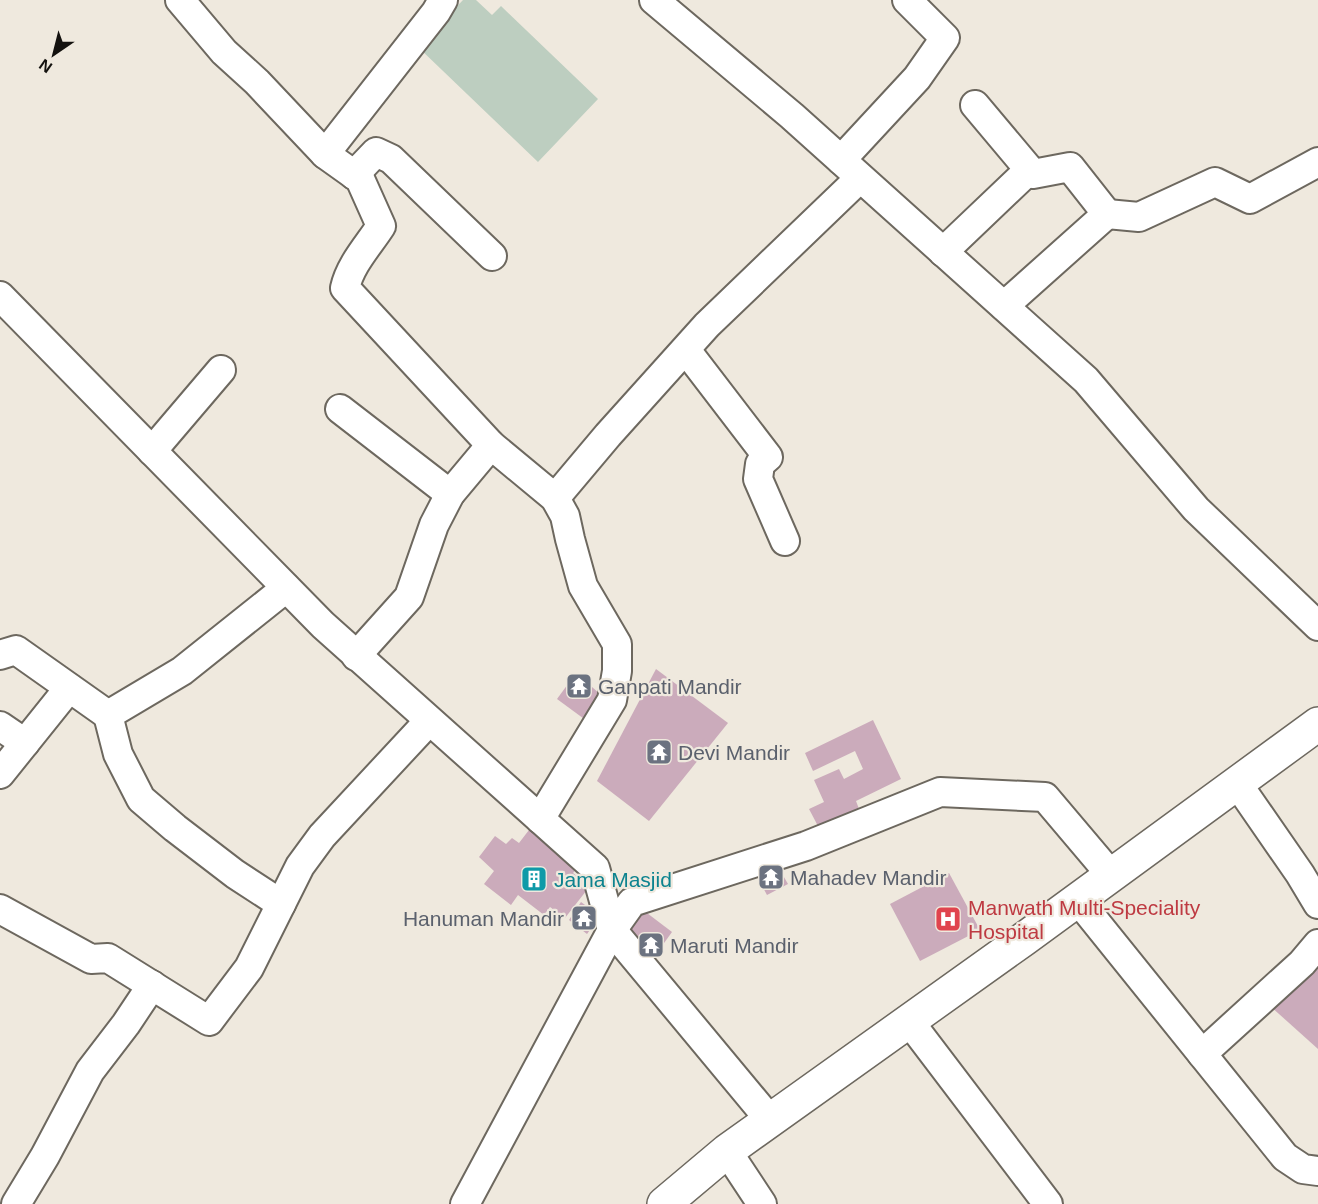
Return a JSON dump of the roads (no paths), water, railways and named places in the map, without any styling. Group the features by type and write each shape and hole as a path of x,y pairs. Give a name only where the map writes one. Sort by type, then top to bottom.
{"street":[{"path":"180,0 224,52 257,82 325,154 360,179 381,226 348,276 345,288 491,445 555,498 565,516 583,586 617,644 617,671 612,700 540,819"},
{"path":"325,154 443,0"},
{"path":"654,0 792,116 1086,380 1196,509 1318,626"},
{"path":"555,498 608,435 753,280 851,169 917,78 945,38 907,0"},
{"path":"975,105 1033,174 1070,167 1107,214 1139,217 1215,182 1250,199 1318,162"},
{"path":"354,175 376,152 391,159 492,256"},
{"path":"943,252 1029,170"},
{"path":"1004,306 1107,214"},
{"path":"0,296 286,588 356,656 595,868 612,930 770,1120"},
{"path":"686,350 768,457 760,464 758,479 785,541"},
{"path":"152,451 221,370"},
{"path":"340,409 450,494"},
{"path":"356,656 409,597 434,525 450,494 491,445"},
{"path":"108,715 182,671 286,588"},
{"path":"0,655 16,650 108,715 118,754 141,799 226,867 281,904"},
{"path":"0,774 69,687"},
{"path":"0,909 91,958 108,958 209,1021 249,968 300,866 322,836 429,721"},
{"path":"664,1204 727,1151 1078,900 1318,724"},
{"path":"0,726 25,743"},
{"path":"1238,783 1318,904"},
{"path":"465,1204 612,930 632,902 806,846 940,792 1045,797 1111,875"},
{"path":"1078,900 1285,1156 1303,1169 1318,1171"},
{"path":"1202,1054 1302,963 1318,944"},
{"path":"16,1204 45,1156 90,1071 152,986"},
{"path":"909,1021 1048,1204"},
{"path":"727,1151 762,1204"}],"place":[{"name":"Ganpati Mandir","path":"579,686"},
{"name":"Devi Mandir","path":"659,752"},
{"name":"Mahadev Mandir","path":"771,877"},
{"name":"Jama Masjid","path":"534,879"},
{"name":"Hanuman Mandir","path":"584,918"},
{"name":"Manwath Multi-Speciality Hospital","path":"948,919"},
{"name":"Maruti Mandir","path":"651,945"}]}
